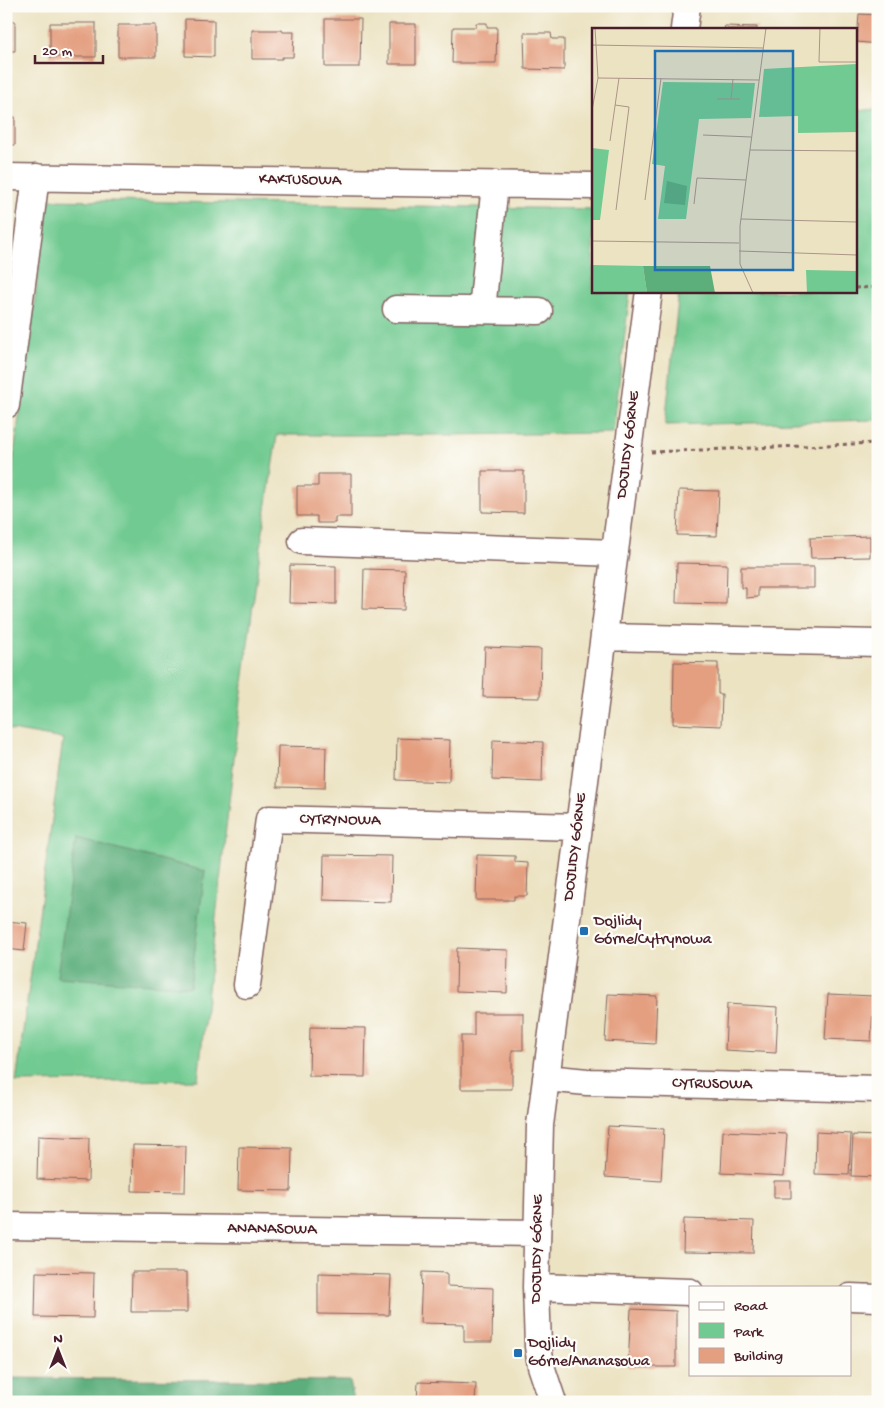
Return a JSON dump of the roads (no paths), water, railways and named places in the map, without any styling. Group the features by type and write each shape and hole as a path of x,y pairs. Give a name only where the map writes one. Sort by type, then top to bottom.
{"street":[{"path":"684,28 687,6"},
{"name":"KAKTUSOWA","path":"6,177 592,186"},
{"path":"6,405 36,177"},
{"path":"482,310 495,184"},
{"name":"DOJLIDY GÓRNE","path":"553,1402 541,1366 538,1346 536,1287 540,1125 649,292"},
{"path":"396,309 539,311"},
{"path":"302,541 615,553"},
{"path":"604,637 878,643"},
{"name":"CYTRYNOWA","path":"247,985 269,819 579,827"},
{"name":"CYTRUSOWA","path":"546,1078 587,1082 878,1089"},
{"name":"ANANASOWA","path":"6,1226 537,1234"},
{"path":"536,1287 689,1292"},
{"path":"852,1297 878,1298"}],"place":[{"name":"Dojlidy Górne/Cytrynowa","path":"584,931"},
{"name":"Dojlidy Górne/Ananasowa","path":"518,1353"}]}
